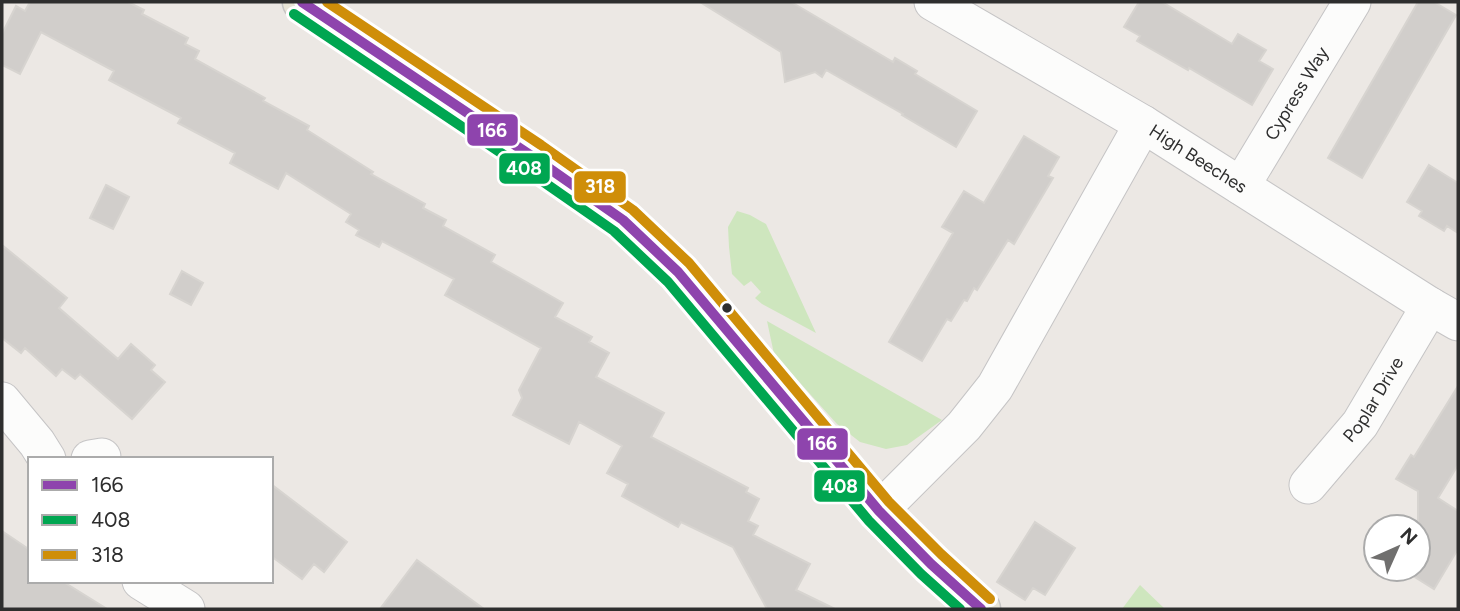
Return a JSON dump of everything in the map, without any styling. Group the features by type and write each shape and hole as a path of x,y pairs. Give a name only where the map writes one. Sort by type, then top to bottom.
{"main road":[{"path":"302,2 623,220 678,272 879,511 931,564 981,609"}],"street":[{"name":"Cypress Way","path":"1241,186 1352,2"},
{"name":"High Beeches","path":"957,8 1444,314"},
{"path":"879,511 964,426 995,387 1143,124"},
{"name":"Poplar Drive","path":"1307,485 1360,424 1444,314"},
{"path":"2,401 46,457"},
{"path":"144,583 186,609"}],"green space":[{"path":"737,211 766,224 816,333 762,304 755,298 761,292 751,281 744,286 732,274 728,227"},
{"path":"767,321 942,420 907,445 886,449 860,442 837,424 774,354"},
{"path":"1140,585 1165,609 1122,609"}],"building":[{"path":"30,2 128,2 144,10 142,14 188,38 185,44 199,51 195,59 309,126 307,130 373,172 371,174 425,204 423,208 446,220 443,226 495,255 491,262 563,303 555,317 592,337 589,342 609,353 596,377 664,413 651,437 748,488 746,492 759,499 748,521 758,526 753,535 810,564 796,590 835,609 767,609 733,547 681,522 678,527 622,496 628,484 607,473 622,446 579,422 569,444 513,415 522,398 519,390 541,348 445,295 454,279 382,241 379,247 356,235 359,230 346,222 351,214 286,173 278,189 230,163 235,153 178,123 181,118 109,80 114,71 41,32 20,74 2,65 2,34 16,6 25,11"},
{"path":"700,2 791,2 893,62 895,58 917,71 915,74 977,111 956,147 826,70 822,77 815,72 785,82 781,52"},
{"path":"1139,2 1162,2 1232,44 1238,34 1266,50 1259,61 1273,69 1252,105 1137,41 1140,36 1124,27"},
{"path":"1418,2 1434,2 1456,15 1362,178 1328,158"},
{"path":"1024,136 1059,157 1048,176 1053,178 1014,244 1008,240 977,290 974,288 951,321 947,319 922,361 889,342 953,233 942,227 964,191 984,203"},
{"path":"1429,165 1458,183 1458,233 1447,226 1444,231 1419,216 1422,211 1407,202"},
{"path":"106,185 129,197 113,229 90,218"},
{"path":"2,245 67,298 59,308 118,359 131,344 155,365 151,370 165,382 132,419 80,374 75,379 62,369 56,376 25,348 21,353 2,338"},
{"path":"182,271 203,283 191,305 170,294"},
{"path":"1458,386 1458,465 1438,498 1458,511 1458,549 1434,589 1424,583 1432,583 1432,513 1418,513 1418,491 1396,479 1411,455 1414,457"},
{"path":"273,486 347,542 324,572 314,564 302,579 273,557"},
{"path":"1035,522 1075,548 1045,595 1033,588 1025,600 997,582"},
{"path":"2,531 28,549 28,583 65,583 107,609 2,609"},
{"path":"417,560 484,609 380,609"}],"transit line":[{"name":"166","path":"302,2 623,220 678,272 879,511 931,564 981,609"},
{"name":"318","path":"327,2 633,210 689,263 889,502 990,599"},
{"name":"408","path":"294,14 614,231 668,282 869,521 960,609"}]}
